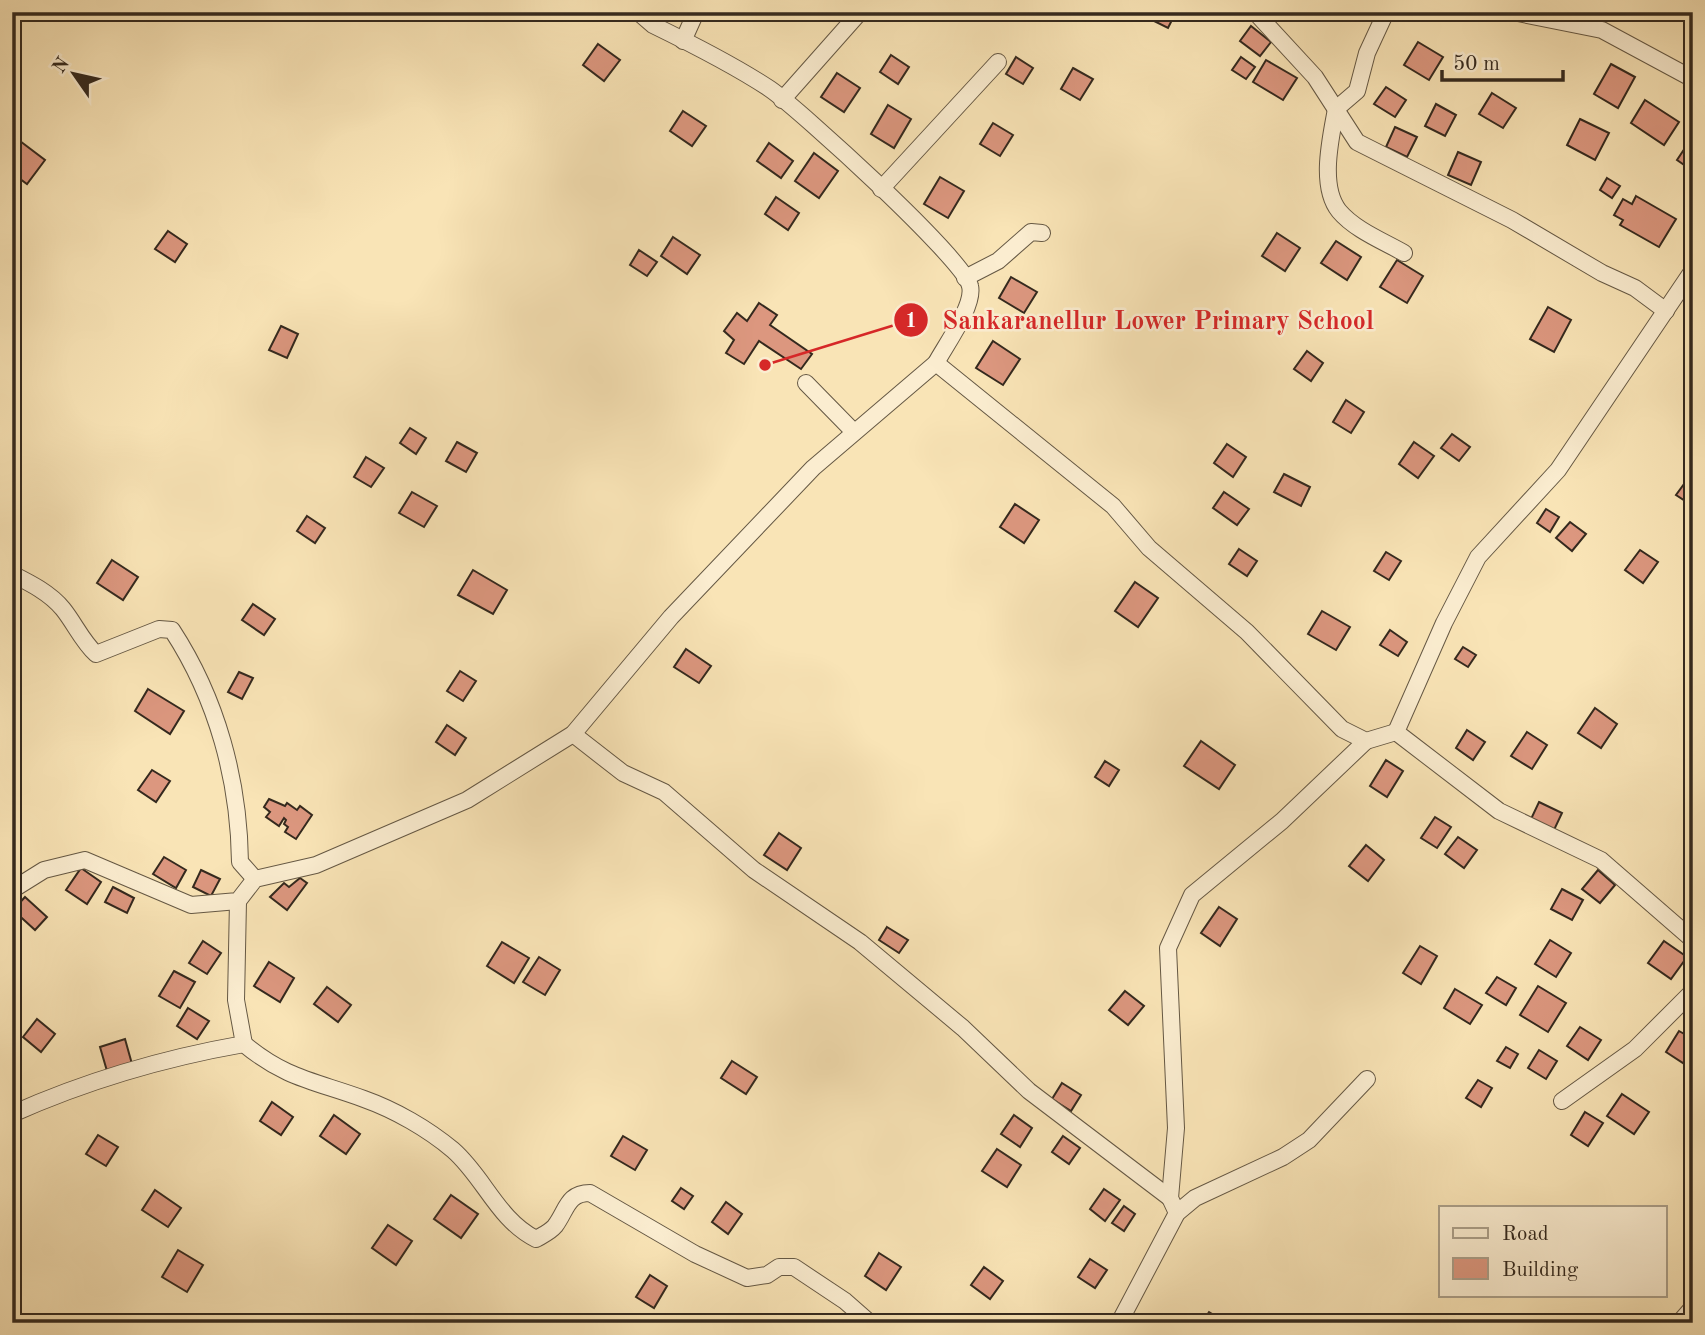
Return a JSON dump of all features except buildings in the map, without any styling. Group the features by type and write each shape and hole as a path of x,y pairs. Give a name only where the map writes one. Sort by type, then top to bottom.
{"street":[{"path":"638,12 653,25 771,90 881,189 954,261 970,286 968,305 936,363 813,468 671,617 573,734 467,800 316,865 255,879 238,901 236,1000 244,1044 269,1065 297,1079 367,1100 425,1130 455,1152 521,1231 536,1239 553,1229 569,1200 578,1193 590,1193 695,1254 747,1278 766,1275 779,1267 794,1267 845,1301 870,1323"},
{"path":"683,41 696,12"},
{"path":"782,100 860,12"},
{"path":"1255,12 1315,77 1357,142 1512,220 1602,273 1635,288 1666,311"},
{"path":"1386,12 1367,53 1357,91 1336,108 1328,162 1338,210 1352,223 1404,253"},
{"path":"1513,12 1602,30 1693,79"},
{"path":"881,189 998,62"},
{"path":"965,278 999,261 1031,232 1042,233"},
{"path":"1170,1198 1176,1128 1168,948 1192,895 1282,821 1367,741 1396,732 1444,623 1478,557 1558,470 1693,270"},
{"path":"936,363 1113,506 1149,548 1247,632 1342,729 1367,741"},
{"path":"806,383 854,432"},
{"path":"12,574 38,588 62,608 84,642 96,654 159,629 172,630 205,695 228,754 240,816 240,862 255,879"},
{"path":"1396,732 1499,811 1601,860 1693,940"},
{"path":"573,734 624,773 664,792 754,870 860,942 963,1028 1029,1091 1170,1198 1177,1213"},
{"path":"12,890 44,870 85,860 191,905 238,901"},
{"path":"1562,1101 1635,1049 1693,990"},
{"path":"12,1114 51,1096 128,1071 202,1051 244,1044"},
{"path":"1119,1323 1177,1213 1195,1198 1283,1157 1309,1140 1367,1079"},
{"path":"1679,1323 1693,1307"}],"place":[{"name":"Sankaranellur Lower Primary School","path":"765,365"}]}
